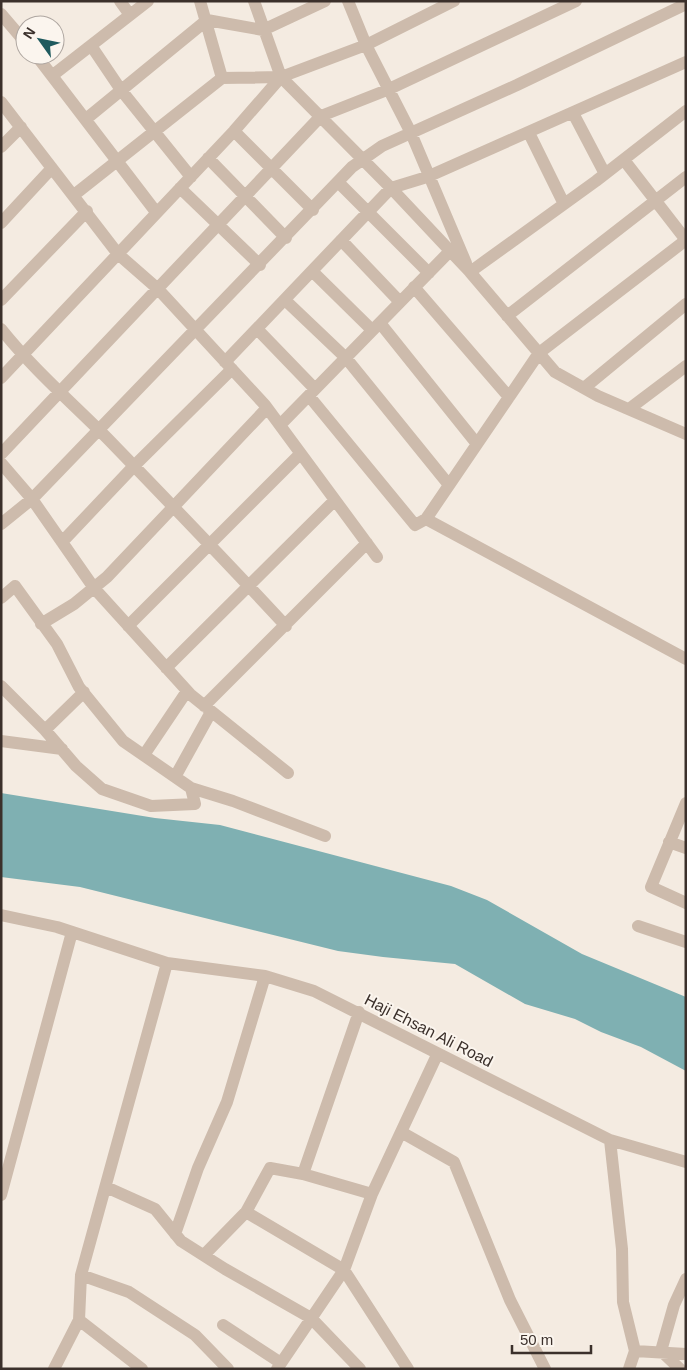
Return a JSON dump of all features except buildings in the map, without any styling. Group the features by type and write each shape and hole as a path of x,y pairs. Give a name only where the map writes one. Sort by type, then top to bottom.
{"street":[{"path":"120,1 130,15"},
{"path":"53,75 92,47 148,1"},
{"path":"200,1 207,20 222,78"},
{"path":"254,1 281,76 470,272 555,372 629,410 686,434"},
{"path":"86,118 207,20 263,30 326,1"},
{"path":"348,1 366,45 411,133 428,177 470,272"},
{"path":"74,194 222,78 281,76 366,45 454,1"},
{"path":"1,454 60,394 321,116 388,90 576,1"},
{"path":"1,524 32,499 313,210 352,167 382,146 686,4"},
{"path":"1,14 15,30"},
{"path":"92,47 121,90 191,177"},
{"path":"62,542 228,366 257,329 391,188 428,177 686,62"},
{"path":"44,65 156,212"},
{"path":"1,378 234,131 281,76"},
{"path":"1,102 74,194 118,254 158,289 267,408 377,557"},
{"path":"470,272 624,160 686,111"},
{"path":"573,113 605,174"},
{"path":"1,146 21,127"},
{"path":"234,131 313,210"},
{"path":"528,133 564,204"},
{"path":"208,158 286,238"},
{"path":"257,329 312,392 415,525 426,519 539,353 686,240 624,160"},
{"path":"1,223 52,168"},
{"path":"507,316 686,177"},
{"path":"339,182 428,272"},
{"path":"180,188 260,264"},
{"path":"1,300 87,211"},
{"path":"341,240 400,302"},
{"path":"280,425 450,251"},
{"path":"312,271 376,326 477,444"},
{"path":"414,287 509,397"},
{"path":"285,300 346,358 449,485"},
{"path":"584,388 686,304"},
{"path":"1,329 22,355 98,429 210,544 286,626"},
{"path":"629,410 686,366"},
{"path":"42,624 74,604 94,588 267,408"},
{"path":"128,626 300,454"},
{"path":"1,463 32,499 94,588 187,691 288,773"},
{"path":"166,668 335,500"},
{"path":"426,519 686,659"},
{"path":"175,776 208,709 367,543"},
{"path":"1,598 15,586 57,644 84,692 123,741 191,788 234,801 325,836"},
{"path":"1,686 45,730 76,766 102,789 151,806 195,804 191,788"},
{"path":"144,755 187,691"},
{"path":"45,730 84,692"},
{"path":"1,741 62,749"},
{"path":"686,803 651,887 686,903"},
{"path":"669,842 686,848"},
{"name":"Haji Ehsan Ali Road","path":"1,915 72,932 167,964 266,976 314,991 359,1012 437,1055 610,1140 686,1162"},
{"path":"638,926 686,942"},
{"path":"1,1196 72,932"},
{"path":"54,1369 78,1320 81,1275 167,964"},
{"path":"176,1234 198,1168 227,1102 266,976"},
{"path":"303,1174 359,1012"},
{"path":"223,1325 279,1366 344,1270 372,1194 437,1055"},
{"path":"401,1132 454,1162 510,1300 545,1369"},
{"path":"610,1140 622,1249 622,1302 635,1351 628,1369"},
{"path":"204,1255 246,1212 270,1168 303,1174 372,1194"},
{"path":"106,1186 155,1209 181,1240 311,1318 360,1369"},
{"path":"246,1212 344,1270 408,1369"},
{"path":"81,1275 129,1292 194,1335 228,1369"},
{"path":"661,1351 682,1299 686,1278"},
{"path":"78,1320 142,1369"},
{"path":"635,1351 661,1351 686,1354"},
{"path":"661,1351 680,1369"}],"water":[{"path":"1,793 155,818 220,825 451,886 487,900 582,954 686,997 686,1071 641,1047 601,1032 575,1019 525,1004 455,964 338,951 80,887 1,877"}]}
